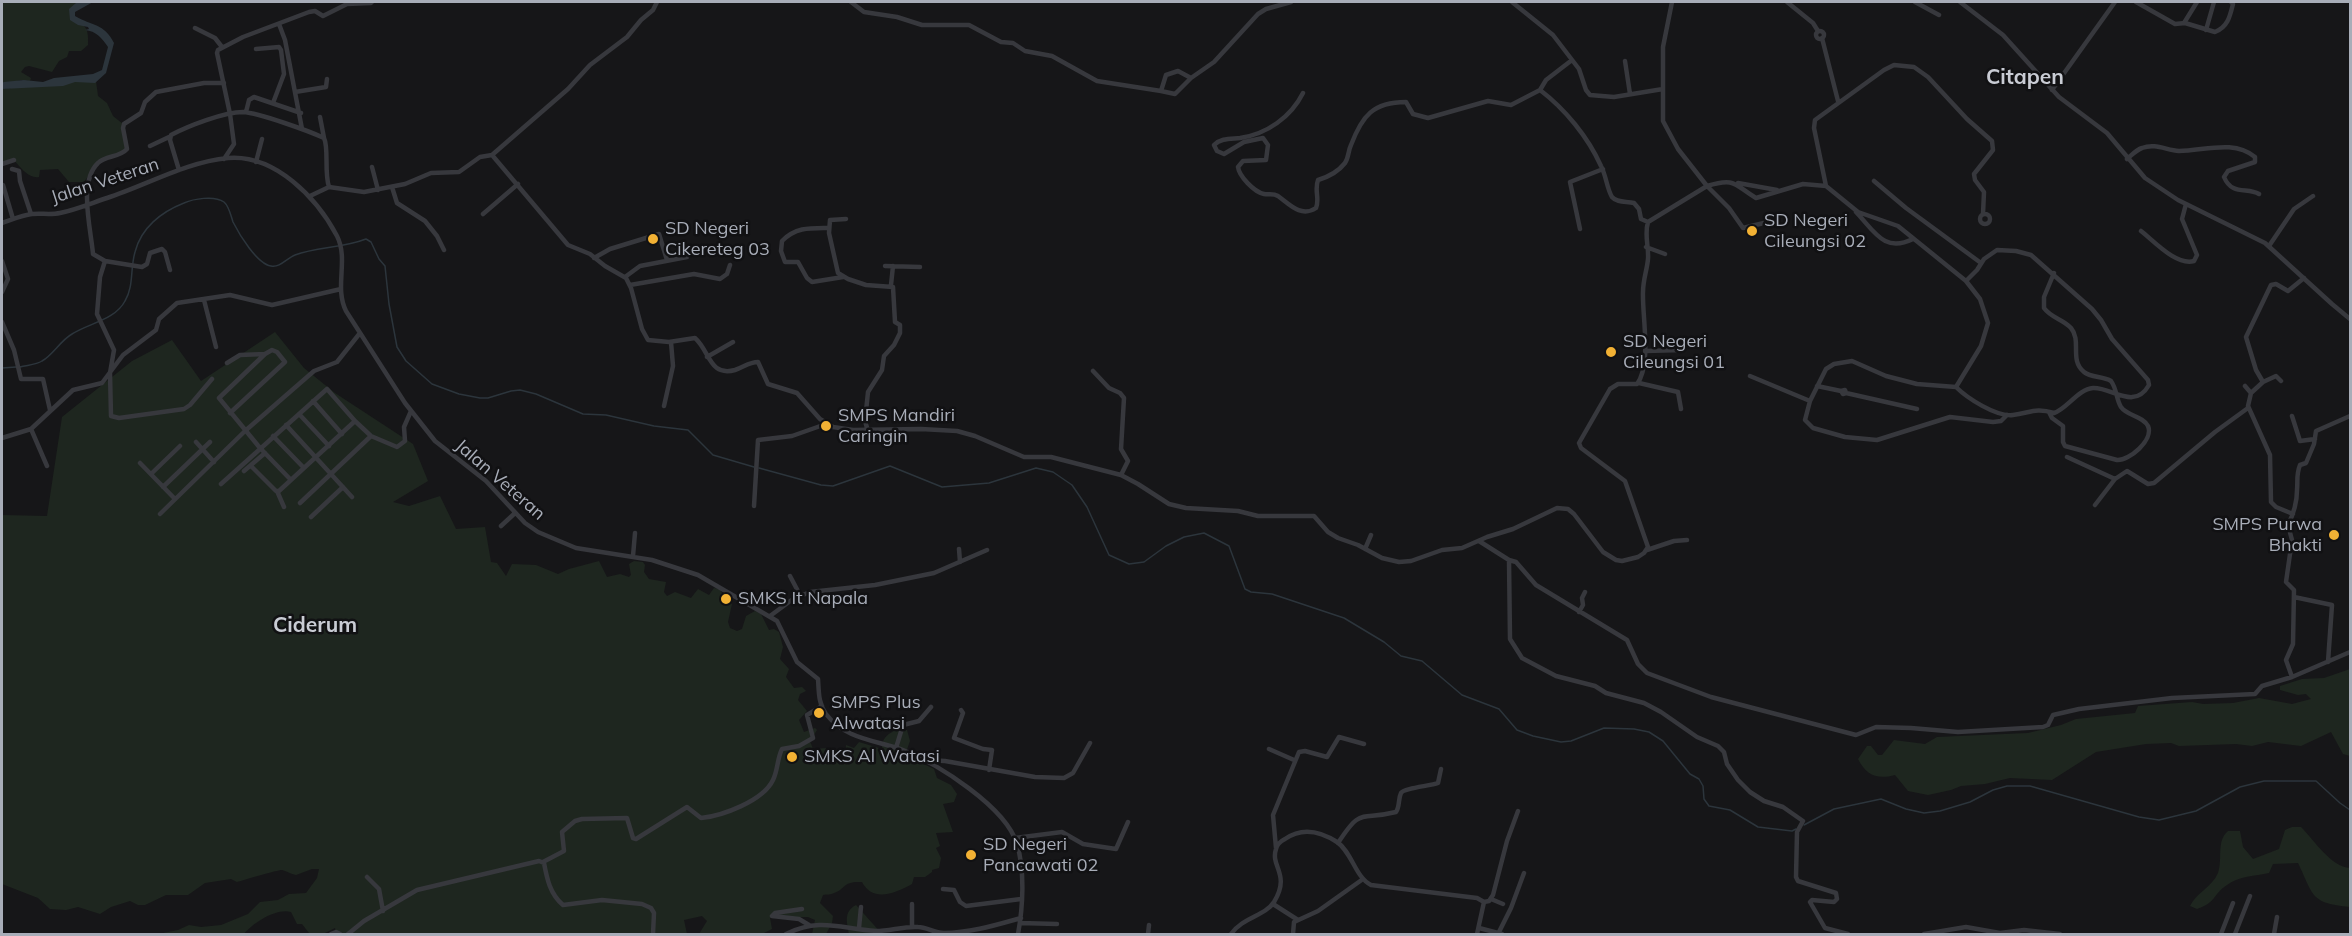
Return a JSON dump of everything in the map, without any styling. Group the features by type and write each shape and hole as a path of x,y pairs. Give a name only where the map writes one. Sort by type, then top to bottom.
{"street":[{"path":"224,159 234,144 217,53 222,47 313,11 323,16 347,4 372,2"},
{"path":"310,196 328,187 356,192 378,190 431,173 459,172 480,157 492,155 568,88 590,65 627,37 641,20 654,10 657,2"},
{"path":"851,2 864,12 897,16 922,25 969,25 1000,42 1012,43 1025,51 1052,56 1097,81 1175,94 1191,78 1214,63 1258,14 1266,9 1291,2"},
{"path":"1512,2 1550,32 1581,74 1590,95 1605,97 1664,89"},
{"path":"1672,2 1663,47 1663,122 1666,129 1683,156 1707,186 1729,208 1743,228 1772,221"},
{"path":"1787,2 1824,34 1822,38 1838,101"},
{"path":"1915,2 1940,15"},
{"path":"1960,2 2003,35 2052,90 2076,112 2107,133 2145,178 2186,204 2255,236 2350,319"},
{"path":"2052,90 2115,2"},
{"path":"2136,2 2175,24 2184,23 2215,32 2224,27 2231,15 2233,4 2231,2"},
{"path":"2184,23 2197,2"},
{"path":"2206,30 2214,2"},
{"path":"279,24 285,40 301,113 302,129"},
{"path":"195,28 215,38 222,47"},
{"path":"256,49 279,46 281,50 284,74 273,103"},
{"path":"1303,93 1290,115 1277,124 1241,138 1223,139 1214,145 1224,154 1244,142 1263,138 1268,145 1267,157 1262,161 1243,161 1239,167 1241,177 1260,192 1274,194 1289,207 1307,212 1313,210 1318,204 1316,187 1318,180 1329,177 1344,164 1357,131 1372,109 1406,102 1413,114 1428,118 1483,102 1511,105 1540,90 1546,80 1572,60"},
{"path":"1625,61 1630,94"},
{"path":"1826,186 1814,124 1817,116 1894,65 1914,67 1928,77 1994,143 1993,150 1974,174 1975,180 1984,192 1983,214"},
{"path":"1161,91 1164,78 1170,73 1178,71 1191,78"},
{"path":"295,92 326,87 327,80"},
{"path":"170,270 162,249 150,253 147,264 142,267 105,261 93,254 88,181 92,171 101,160 120,155 127,149 124,124 141,113 148,98 156,92 204,83 224,83"},
{"path":"1540,90 1553,100 1569,118 1603,169 1613,197 1618,201 1634,203 1641,219 1648,222"},
{"path":"246,112 249,100 254,97 301,113"},
{"path":"150,146 174,133 230,114 246,112 324,138"},
{"path":"320,117 326,144 328,187"},
{"path":"170,137 179,170"},
{"path":"256,162 262,139"},
{"path":"2127,159 2142,148 2152,146 2174,150 2221,147 2246,151 2255,157 2255,162 2228,171 2224,177 2232,187 2244,192 2254,191 2259,194"},
{"path":"492,155 568,245 625,277 630,285 646,338 651,342 671,342 695,338 714,367 720,370 735,370 752,362 758,362 768,384 796,393 826,424 844,429 868,431 921,429 957,432 975,436 1024,457 1051,457 1121,475 1169,504 1197,509 1238,511 1258,516 1314,516 1333,535 1387,560 1405,562 1442,550 1462,548 1512,529 1553,509 1562,508 1574,514 1598,546 1609,556 1622,561 1638,557 1647,550 1674,541 1687,540"},
{"name":"Jalan Veteran","path":"2,223 31,214 58,213 123,192 179,170 224,159 239,158 256,162 291,178 310,196 341,245 340,289 343,304 413,413 438,444 486,481 514,514 538,532 569,546 652,560 698,575 770,616 779,624 797,662 819,679 822,706"},
{"path":"2,164 14,160"},
{"path":"372,167 378,190"},
{"path":"12,169 19,171 31,214"},
{"path":"1580,229 1570,182 1603,169"},
{"path":"1875,181 1906,208 1981,263"},
{"path":"1647,550 1647,540 1625,481 1581,448 1579,443 1610,388 1618,384 1634,385 1641,377 1645,351 1643,296 1648,259 1646,229 1648,222 1707,186 1725,182 1779,191"},
{"path":"1736,183 1756,198 1803,184 1826,186 1852,208 1879,236 1891,244 1898,245 1913,239"},
{"path":"483,214 518,184"},
{"path":"3,185 13,219"},
{"path":"392,187 397,203 425,221 437,236 444,250"},
{"path":"2269,246 2294,209 2313,196"},
{"path":"2141,231 2183,261 2194,261 2197,255 2182,219 2186,204"},
{"path":"1852,208 1898,226 1966,281 1980,298 1988,323 1981,346 1956,387"},
{"path":"846,219 830,220 828,228 836,270 843,277 866,285 891,285"},
{"path":"828,228 806,228 796,231 782,241 781,251 785,262 798,262 807,278 812,282 843,277"},
{"path":"594,258 610,249 659,234 667,260"},
{"path":"1646,246 1665,254"},
{"path":"1966,281 1989,254 1997,250 2031,255 2092,309 2112,339 2148,380 2147,389 2139,395 2118,396 2093,388 2068,402 2056,413 2037,409 2007,415 1993,422 1950,417 1877,440 1845,437 1809,426 1805,420 1810,401 1826,369 1834,364 1852,361 1886,376 1917,384 1956,387 1971,401 2007,415"},
{"path":"625,277 640,266 687,257"},
{"path":"2,261 8,279 2,292"},
{"path":"105,261 100,277 97,314 114,350 110,373 111,416 119,418 184,409 212,379"},
{"path":"630,285 694,274 720,279 727,274 730,265"},
{"path":"885,266 920,267"},
{"path":"868,431 865,421 868,392 882,370 884,356 894,345 900,331 900,326 894,322 894,290 891,285 893,266"},
{"path":"2049,412 2052,418 2063,426 2065,446 2121,460 2132,456 2147,438 2149,430 2145,422 2122,407 2111,381 2088,375 2081,369 2075,355 2075,337 2072,330 2049,315 2044,308 2044,297 2054,273"},
{"path":"2263,382 2256,370 2248,346 2247,334 2271,285 2276,284 2288,291 2304,278"},
{"path":"2,438 31,429 75,388 100,385 123,355 156,330 159,319 173,305 235,295 272,305 340,289"},
{"path":"204,300 216,347"},
{"path":"2,322 14,350 21,379 43,379 50,410"},
{"path":"160,514 245,431 317,369 337,362 360,333"},
{"path":"664,406 672,366 671,342"},
{"path":"707,357 733,342"},
{"path":"230,413 284,363 277,352 272,350 265,354 220,396 220,400 230,413 260,448 291,480"},
{"path":"1645,351 1683,350"},
{"path":"227,363 240,355 265,354"},
{"path":"1092,371 1109,388 1125,398 1121,448 1128,461 1121,475"},
{"path":"1750,376 1810,401"},
{"path":"2281,381 2276,376 2263,382 2252,393 2248,401 2248,408 2270,454 2271,502 2276,507 2293,514"},
{"path":"1638,382 1678,392 1681,409"},
{"path":"1817,386 1917,409"},
{"path":"2245,386 2252,393"},
{"path":"220,484 327,389 371,436 393,446 402,446 405,441 406,421 413,413"},
{"path":"313,401 342,434"},
{"path":"2095,505 2115,479 2127,471 2148,484 2154,483 2215,432 2248,408"},
{"path":"298,414 329,446"},
{"path":"2292,416 2300,441 2315,439"},
{"path":"2292,677 2286,660 2293,644 2294,587 2286,582 2292,540 2288,525 2293,514 2297,492 2297,473 2300,465 2306,463 2318,429 2350,416"},
{"path":"277,491 355,421"},
{"path":"754,506 759,438 792,436 826,424"},
{"path":"286,425 352,497"},
{"path":"31,429 47,466"},
{"path":"273,436 304,468"},
{"path":"300,503 371,436"},
{"path":"196,442 214,462"},
{"path":"163,487 210,442"},
{"path":"150,474 180,446"},
{"path":"244,471 265,453"},
{"path":"2067,457 2115,479"},
{"path":"140,463 175,499"},
{"path":"251,466 277,491 284,507"},
{"path":"312,517 343,487"},
{"path":"501,526 514,514"},
{"path":"633,556 635,533"},
{"path":"1365,549 1371,534"},
{"path":"1479,541 1516,562 1536,585 1629,642 1638,664 1647,673 1711,697 1856,735 1876,728 1958,732 2045,727 2053,716 2072,711 2172,698 2254,694 2262,686 2292,677 2350,652"},
{"path":"959,549 960,562"},
{"path":"770,616 800,595 818,590 890,582 934,573 987,550"},
{"path":"1509,560 1510,639 1522,658 1556,676 1592,684 1606,693 1644,702 1682,725 1696,737 1718,746 1724,752 1727,764 1739,782 1750,792 1764,801 1784,807 1803,821 1797,832 1796,878 1798,881 1836,893 1837,899 1834,902 1812,900 1810,902 1825,928 1848,934"},
{"path":"790,576 800,595"},
{"path":"1579,612 1583,605 1582,598 1585,592"},
{"path":"2294,597 2332,605 2328,662"},
{"path":"348,934 364,921 417,890 431,885 543,862 564,851 562,832 578,819 627,818 633,838 636,838 685,808 689,808 701,818 710,818 730,812 771,785 782,749 799,746 813,738 807,715 822,706 828,716 855,736 896,748 940,768 996,813 1014,838 1019,856 1021,899 1018,934"},
{"path":"896,748 903,725 919,722 931,707"},
{"path":"962,710 954,738 992,750 989,770"},
{"path":"1231,934 1237,925 1273,904 1282,882 1275,856 1273,815 1294,760 1301,751 1327,757 1339,737 1364,744"},
{"path":"924,760 945,761 1035,777 1067,777 1076,769 1090,743"},
{"path":"1269,749 1294,760"},
{"path":"1338,843 1351,824 1360,816 1396,812 1400,794 1405,789 1438,783 1441,769"},
{"path":"1491,899 1518,811"},
{"path":"1014,838 1062,832 1083,844 1116,849 1128,822"},
{"path":"1276,848 1290,835 1305,831 1319,834 1338,843 1363,879 1376,886 1477,898 1484,902"},
{"path":"543,862 550,888 556,899 563,905 602,900 642,904 651,908 654,913 653,934"},
{"path":"1479,928 1500,934 1524,873"},
{"path":"367,877 379,889 383,911"},
{"path":"1293,934 1294,922 1324,908 1363,879"},
{"path":"943,890 954,890 960,902 966,906 1021,899"},
{"path":"2235,934 2250,896"},
{"path":"1484,902 1491,899 1503,904"},
{"path":"1477,934 1484,902"},
{"path":"2221,934 2233,903"},
{"path":"912,904 912,927"},
{"path":"1273,904 1298,920"},
{"path":"859,928 861,908"},
{"path":"802,909 775,913 772,916 799,919 809,925"},
{"path":"2274,934 2277,916"},
{"path":"786,934 809,925 879,931 912,927 946,933 982,929 1020,920 1057,924"},
{"path":"1148,934 1149,925"},
{"path":"842,927 845,934"},
{"path":"1924,934 1966,927 2000,933 2024,930 2060,934"},
{"path":"331,934 336,932 340,934"}],"shaded area":[{"path":"2,2 76,2 70,15 85,27 88,34 88,45 81,51 69,51 67,57 59,61 52,72 29,66 21,72 31,78 30,81 22,80 2,84"},
{"path":"77,2 93,2 75,12 75,16 102,28 114,43 106,73 95,83 75,82 63,86 2,89 4,82 24,80 43,82 54,78 93,74 102,70 108,47 98,36 85,30 89,29 88,27 70,20 69,9"},
{"path":"96,81 98,96 107,103 113,116 123,124 128,143 124,151 101,159 84,182 69,182 58,169 40,170 39,177 35,177 25,172 13,159 2,163 2,89"},
{"path":"275,332 304,368 335,393 413,444 428,481 393,502 409,506 440,496 456,529 485,527 491,562 497,563 506,576 512,564 536,565 558,574 599,561 607,577 620,574 629,577 631,575 629,564 634,561 643,562 644,572 649,579 666,582 664,592 667,596 675,592 691,598 698,589 709,595 714,588 720,589 725,600 732,604 728,622 730,628 737,631 742,629 746,616 755,611 761,614 769,630 774,629 779,632 783,647 780,659 789,669 786,677 794,688 802,687 806,691 800,694 798,700 807,711 799,720 804,732 815,728 817,730 810,741 813,749 827,748 843,759 846,745 854,748 859,742 882,749 883,741 889,734 899,728 907,730 910,741 905,755 934,769 937,778 951,785 957,794 954,802 943,804 953,832 936,833 940,846 936,848 941,858 939,868 932,870 925,877 914,877 912,884 892,893 878,894 872,892 862,882 856,882 848,884 833,894 823,895 820,903 833,916 826,934 812,934 815,920 808,917 770,918 772,929 762,934 699,934 707,921 702,916 684,920 687,934 336,934 335,928 325,933 309,933 302,924 297,924 291,912 285,911 265,917 244,934 158,934 189,925 201,927 221,925 248,914 260,902 278,900 289,894 306,893 317,878 319,869 296,875 282,870 237,882 231,879 205,883 188,895 166,895 145,905 138,905 130,901 111,907 100,914 78,907 66,910 50,909 38,898 2,884 2,515 47,516 62,417 132,361 172,340 201,381"},
{"path":"2350,669 2350,756 2343,754 2331,732 2301,746 2268,742 2252,746 2146,744 2096,752 2052,780 2010,778 1985,784 1961,786 1928,795 1908,791 1895,775 1883,777 1873,775 1858,759 1867,746 1871,746 1878,755 1882,755 1894,740 1925,744 1937,737 2028,733 2076,719 2135,713 2138,706 2192,702 2233,703 2259,698 2292,704 2311,699 2306,694 2298,695 2280,690 2280,686 2302,679 2324,678"},
{"path":"2301,827 2330,858 2350,868 2350,907 2327,903 2315,896 2298,863 2273,864 2269,873 2242,878 2222,888 2203,907 2197,909 2190,906 2218,873 2222,840 2228,831 2240,831 2243,847 2253,859 2279,849 2285,830"},
{"path":"856,905 882,934 849,934 848,914"}],"waterway":[{"path":"20,367 42,361 72,334 108,317 121,307 130,289 138,243 153,222 167,211 188,202 204,198 215,199 226,204 233,222 254,254 271,266 277,266 303,252 366,239 371,242 385,266 397,347 406,361 432,384 459,394 480,398 520,390 536,394 583,414 606,415 654,426 688,430 713,455 754,467"},
{"path":"2,368 16,367"},
{"path":"759,468 821,485 833,486 890,466 942,487 989,483 1036,468 1053,472 1072,485 1087,507 1109,555 1129,564 1144,562 1166,546 1184,537 1204,533 1229,546 1245,589 1251,592 1272,594 1344,618 1384,642 1401,656 1422,661 1462,695 1499,709 1517,730 1561,742 1571,741 1604,728 1649,732 1663,741 1690,774 1699,779 1703,786 1704,799 1709,806 1730,810 1758,827 1792,831 1796,829"},
{"path":"1804,825 1834,809 1881,799 1924,813 1940,811 1970,802 1993,790 2007,786 2030,786 2139,817 2159,820 2196,811 2240,787 2264,781 2316,781 2350,810"}],"place":[{"name":"SD Negeri Cileungsi 02","path":"1752,231"},
{"name":"SD Negeri Cikereteg 03","path":"653,239"},
{"name":"SD Negeri Cileungsi 01","path":"1611,352"},
{"name":"SMPS Mandiri Caringin","path":"826,426"},
{"name":"SMPS Purwa Bhakti","path":"2334,535"},
{"name":"SMKS It Napala","path":"726,599"},
{"name":"SMPS Plus Alwatasi","path":"819,713"},
{"name":"SMKS Al Watasi","path":"792,757"},
{"name":"SD Negeri Pancawati 02","path":"971,855"}],"district":[{"name":"Citapen","path":"2025,78"},
{"name":"Ciderum","path":"315,626"}]}
